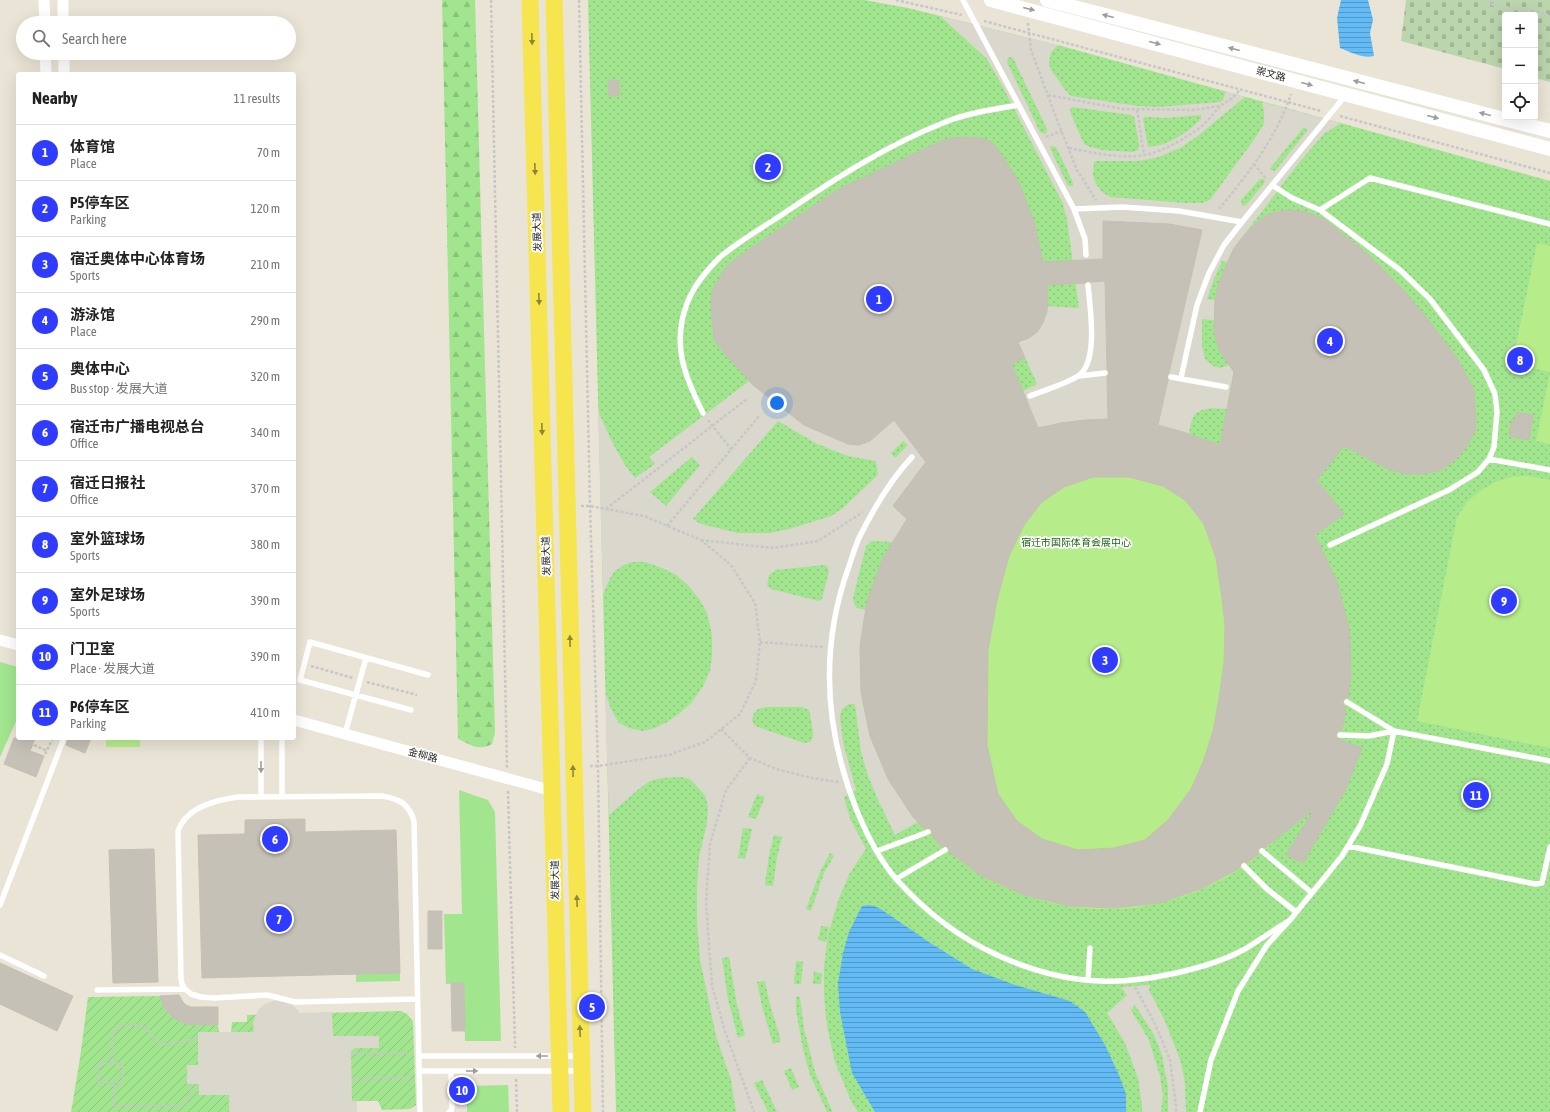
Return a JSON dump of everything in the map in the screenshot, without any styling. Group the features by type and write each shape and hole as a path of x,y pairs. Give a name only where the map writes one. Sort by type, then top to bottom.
{"main road":[{"name":"发展大道","path":"530,0 561,1112"},
{"name":"发展大道","path":"554,0 582,1112"}],"street":[{"path":"44,0 45,16"},
{"path":"63,0 63,16"},
{"name":"崇文路","path":"991,0 1550,149"},
{"name":"崇文路","path":"1047,0 1550,131"},
{"path":"45,60 46,72"},
{"path":"64,60 64,72"},
{"path":"0,640 16,644"},
{"name":"金柳路","path":"296,721 553,791"}],"lane":[{"path":"963,0 1074,209 1085,239 1086,255"},
{"path":"1181,378 1196,305 1224,245 1346,94"},
{"path":"703,413 689,386 682,362 680,326 688,301 694,289 704,274 721,257 818,190 857,166 906,140 949,121 974,113 1019,105"},
{"path":"1320,210 1370,178 1550,224"},
{"path":"1272,185 1292,198 1320,210 1400,270 1430,299 1484,370 1495,394 1497,412 1494,447 1489,459 1478,472 1449,490 1330,545"},
{"path":"1074,209 1122,207 1172,211 1242,222"},
{"path":"1079,376 1089,362 1091,352 1092,333 1088,285"},
{"path":"1030,396 1079,376 1105,373"},
{"path":"1171,377 1226,387"},
{"path":"912,457 902,468 880,501 860,537 840,591 830,647 829,683 831,715 837,750 847,784 866,831 877,851 896,879 922,905 959,934 984,949 1019,965 1052,975 1088,980 1101,981 1144,978 1189,970 1217,961 1243,950 1290,920"},
{"path":"1489,459 1550,470"},
{"path":"411,710 300,680 310,642 428,675"},
{"path":"345,734 366,658"},
{"path":"1347,702 1394,731 1550,761"},
{"path":"1340,735 1369,736 1394,731"},
{"path":"1200,1112 1211,1060 1238,991 1267,945 1290,920 1342,856 1360,826 1387,764 1394,731"},
{"path":"0,905 63,740"},
{"path":"261,740 261,797"},
{"path":"282,740 282,797"},
{"path":"185,990 181,979 178,831 180,825 191,812 207,804 224,799 261,797 382,796 396,799 404,803 411,810 414,821 420,1112"},
{"path":"877,851 928,832"},
{"path":"1348,846 1535,884 1542,883 1550,847"},
{"path":"896,879 945,850"},
{"path":"1262,852 1312,892"},
{"path":"1244,866 1267,889 1296,912"},
{"path":"1088,980 1090,948"},
{"path":"0,955 44,976"},
{"path":"97,990 185,990 191,994 201,997 214,998 267,995 295,1002 417,998"},
{"path":"419,1055 515,1056 560,1064 581,1064"},
{"path":"419,1071 516,1071 560,1064 581,1064"},
{"path":"448,1112 451,1111 452,1107 451,1071"}],"path":[{"path":"491,0 507,778 515,1056"},
{"path":"578,0 590,506 598,766 603,1112"},
{"path":"896,0 1029,32 1550,173"},
{"path":"1491,0 1490,4 1550,15"},
{"path":"1027,9 1031,50 1078,170 1100,208"},
{"path":"1212,217 1243,180 1270,140 1285,114 1296,81"},
{"path":"1069,148 1111,155 1150,154 1176,143 1201,126 1220,106 1231,99 1240,90"},
{"path":"1048,95 1122,109 1137,110 1194,110 1220,106"},
{"path":"1137,110 1144,155"},
{"path":"1038,140 1062,131"},
{"path":"1254,164 1272,185"},
{"path":"605,509 748,398"},
{"path":"703,413 731,450"},
{"path":"668,526 760,415"},
{"path":"567,507 590,506 644,516 701,540 772,548 818,541 880,501"},
{"path":"573,765 598,766 669,755 704,742 740,714 756,681 760,642 755,603 731,565 701,540"},
{"path":"760,642 830,647"},
{"path":"721,729 750,758 776,769 812,778 847,784"},
{"path":"34,745 46,752 51,740"},
{"path":"750,758 726,790 710,844 706,902 712,986 725,1031 754,1112"},
{"path":"1130,979 1155,1024 1170,1060 1176,1112"},
{"path":"111,1063 112,1034 121,1026 137,1024 143,1026 157,1039 167,1044 198,1038"},
{"path":"351,1054 419,1055"},
{"path":"99,1063 111,1063 122,1063 122,1083 99,1083 99,1063"},
{"path":"516,1071 517,1112"},
{"path":"352,1079 419,1078"},
{"path":"113,1083 113,1107 181,1106 189,1099 192,1084"}],"green space":[{"path":"442,0 475,0 495,733 492,744 483,747 471,745 458,739"},
{"name":"宿迁市国际体育会展中心","path":"588,0 864,0 908,8 1058,45 1550,181 1550,1112 616,1112"},
{"path":"1406,0 1550,0 1550,82 1538,79 1538,12 1502,12 1502,68 1401,41"},
{"path":"1537,243 1550,246 1550,372 1512,364"},
{"path":"1550,373 1550,444 1536,441"},
{"path":"1106,421 1130,422 1154,426 1199,440 1221,450 1241,462 1261,477 1278,493 1294,510 1309,530 1321,550 1331,572 1345,617 1349,641 1349,689 1345,713 1331,758 1321,780 1309,800 1294,820 1278,837 1261,853 1241,868 1221,880 1199,890 1154,904 1130,908 1106,909 1082,908 1058,904 1013,890 991,880 971,868 951,853 934,837 918,820 903,800 891,780 881,758 867,713 863,689 862,665 863,641 867,617 881,572 891,550 903,530 918,510 934,493 951,477 971,462 991,450 1013,440 1058,426 1082,422"},
{"path":"1528,476 1550,480 1550,748 1417,721 1457,517 1468,501 1481,490 1498,481 1511,477"},
{"path":"0,662 16,666 16,721 0,757"},
{"path":"106,740 140,740 140,747 106,747"},
{"path":"459,790 488,800 495,812 501,1041 465,1041 464,983 446,984 444,914 462,914"},
{"path":"400,973 400,981 356,982 356,974"},
{"path":"160,996 169,1014 175,1019 190,1024 218,1025 219,1032 231,1032 232,1022 247,1022 247,1015 401,1011 407,1014 413,1021 416,1105 410,1109 382,1110 378,1101 357,1101 357,1112 71,1112 88,997"},
{"path":"508,1085 509,1112 467,1112 467,1086"}],"shaded area":[{"path":"940,16 1058,45 1051,52 1049,63 1051,70 1071,96 1138,106 1158,107 1220,102 1223,100 1226,91 1245,97 1182,147 1159,157 1139,161 1096,161 1094,163 1093,174 1095,182 1102,192 1110,197 1186,203 1202,203 1210,200 1258,134 1264,123 1262,102 1341,123 1324,134 1298,164 1234,248 1227,262 1222,261 1207,299 1215,300 1214,320 1202,319 1202,345 1205,359 1213,366 1220,368 1229,365 1234,372 1227,409 1212,408 1202,410 1195,414 1191,422 1189,434 1158,425 1108,419 1061,423 1038,428 1023,391 1037,384 1018,342 1029,338 1037,332 1047,314 1048,306 1079,308 1067,220 1063,204 987,59","holes":["1008,58 1013,58 1047,129 1045,134 1040,132 1007,62","1072,107 1131,115 1134,117 1139,144 1138,150 1133,152 1102,150 1084,144 1070,109","1201,115 1201,119 1190,129 1175,139 1161,145 1148,147 1143,119 1144,117 1168,118","1303,128 1306,128 1307,131 1275,171 1270,170","1051,146 1056,147 1073,183 1073,186 1068,186 1050,148","1260,179 1264,179 1265,182 1248,203 1244,206 1242,205 1241,200"]},
{"path":"749,381 804,425 848,444 859,445 870,441 894,420 926,462 893,506 907,519 893,542 872,541 866,546 853,598 854,604 857,608 866,610 860,646 861,692 870,736 918,822 895,835 868,776 861,752 855,704 849,704 842,709 840,716 843,742 856,790 844,797 850,818 866,849 850,873 839,898 828,935 824,967 824,995 827,1026 835,1062 852,1103 858,1112 832,1112 815,1072 804,1029 800,997 796,996 796,1010 803,1049 810,1075 827,1112 777,1112 762,1080 754,1083 768,1112 736,1112 731,1080 716,1036 700,960 697,923 697,885 699,857 707,823 708,807 705,795 690,779 681,777 662,778 650,781 609,815 605,692 611,709 619,723 629,728 643,731 655,728 680,713 692,702 703,686 710,671 712,654 712,635 707,613 700,600 688,585 676,575 645,562 633,562 624,565 615,571 610,578 603,595 598,411 613,444 625,465 635,478 655,464 649,457","holes":["778,421 817,444 848,456 876,461 878,475 843,508 831,516 770,533 738,533 701,524 693,519","903,441 908,445 895,458 891,453","692,457 700,465 666,506 650,492","824,565 827,566 829,571 822,599 819,601 771,589 767,585 769,575 776,570","765,707 802,707 809,710 813,737 810,742 804,743 755,726 752,720 754,713 758,709","757,794 765,797 756,819 748,817","743,828 752,829 745,859 738,858","774,835 782,837 777,857 773,886 765,885 769,855","830,853 834,856 824,873 811,911 806,909 820,872","821,926 829,927 826,942 818,940","729,957 737,1005 745,1035 738,1038 728,999 722,958","796,961 803,962 801,984 794,984","814,971 822,974 821,984 813,984","765,981 769,1001 781,1041 773,1044 763,1010 757,982","791,1068 799,1087 792,1090 784,1071"]},
{"path":"1150,985 1149,990 1165,1021 1181,1062 1185,1083 1186,1112 1168,1112 1168,1088 1162,1055 1154,1035 1135,1005 1131,1010 1149,1040 1160,1076 1163,1095 1161,1112 1142,1112 1138,1078 1125,1043 1107,1013 1127,995 1121,987"},
{"path":"280,1000 288,1002 300,1013 332,1012 333,1036 379,1036 379,1048 355,1048 351,1051 352,1101 357,1101 357,1112 229,1112 229,1095 199,1095 199,1084 187,1084 187,1065 198,1065 198,1032 254,1032 253,1024 259,1009 265,1004"}],"water":[{"path":"1341,0 1368,0 1373,20 1370,33 1374,56 1365,57 1340,48 1337,18"},
{"path":"870,905 879,908 972,969 1015,985 1070,1001 1085,1012 1105,1045 1119,1075 1126,1094 1126,1112 875,1112 852,1073 840,1012 838,983 843,953 849,932 862,906"}],"building":[{"path":"608,80 619,80 619,96 609,96"},
{"path":"952,138 981,138 992,142 1004,158 1019,183 1034,221 1043,262 1103,259 1103,221 1169,224 1202,230 1169,373 1167,376 1168,380 1158,425 1220,445 1234,372 1219,350 1214,332 1215,300 1219,282 1234,248 1245,234 1258,221 1269,214 1286,210 1302,211 1323,218 1368,254 1407,294 1433,326 1457,358 1474,390 1476,420 1475,431 1466,448 1453,462 1441,470 1424,474 1406,474 1388,469 1344,446 1317,480 1344,514 1315,535 1337,582 1349,628 1351,675 1348,698 1345,698 1343,701 1343,704 1346,707 1344,721 1341,731 1338,731 1336,735 1338,739 1362,748 1346,789 1303,863 1286,855 1314,809 1265,848 1259,848 1259,854 1247,863 1243,862 1240,865 1240,868 1203,888 1160,903 1114,908 1069,906 1024,895 982,876 949,852 947,847 942,847 931,835 931,829 925,829 913,817 888,779 870,736 861,692 860,646 867,601 883,558 907,519 893,506 926,462 894,420 870,441 859,445 848,444 804,425 753,385 718,346 714,338 711,308 712,291 726,267 738,257 837,190 939,142","holes":["1088,281 1105,281 1107,369 1109,373 1107,376 1108,419 1061,423 1038,428 1012,364 1025,358 1018,342 1029,338 1037,332 1043,323 1048,306 1047,285 1085,283","1093,477 1129,477 1163,486 1185,500 1204,524 1216,558 1222,598 1225,625 1224,662 1213,731 1203,762 1191,789 1168,820 1145,840 1114,848 1078,850 1042,839 1017,821 998,794 987,745 988,650 997,600 1009,556 1024,525 1042,502 1064,487"]},
{"path":"1517,412 1533,415 1529,440 1509,436 1512,419 1516,419"},
{"path":"14,738 16,738 16,740 34,740 30,751 44,756 36,777 4,764"},
{"path":"67,740 90,740 85,753 66,745"},
{"path":"305,819 305,832 396,830 400,973 202,978 198,835 245,834 245,820"},
{"path":"154,849 158,982 113,983 109,850"},
{"path":"428,911 442,911 442,949 428,949"},
{"path":"0,963 73,996 57,1031 0,1004"},
{"path":"451,983 464,983 465,1031 452,1031"},
{"path":"179,995 186,1005 191,1007 218,1007 218,1025 186,1024 173,1018 163,1006 160,996"}],"place":[{"name":"P5停车区","path":"768,167"},
{"name":"体育馆","path":"879,299"},
{"name":"游泳馆","path":"1330,341"},
{"name":"室外篮球场","path":"1520,360"},
{"name":"室外足球场","path":"1504,601"},
{"name":"宿迁奥体中心体育场","path":"1105,660"},
{"name":"P6停车区","path":"1476,795"},
{"name":"宿迁市广播电视总台","path":"275,839"},
{"name":"宿迁日报社","path":"279,919"},
{"name":"奥体中心","path":"592,1007"},
{"name":"门卫室","path":"462,1090"}]}
